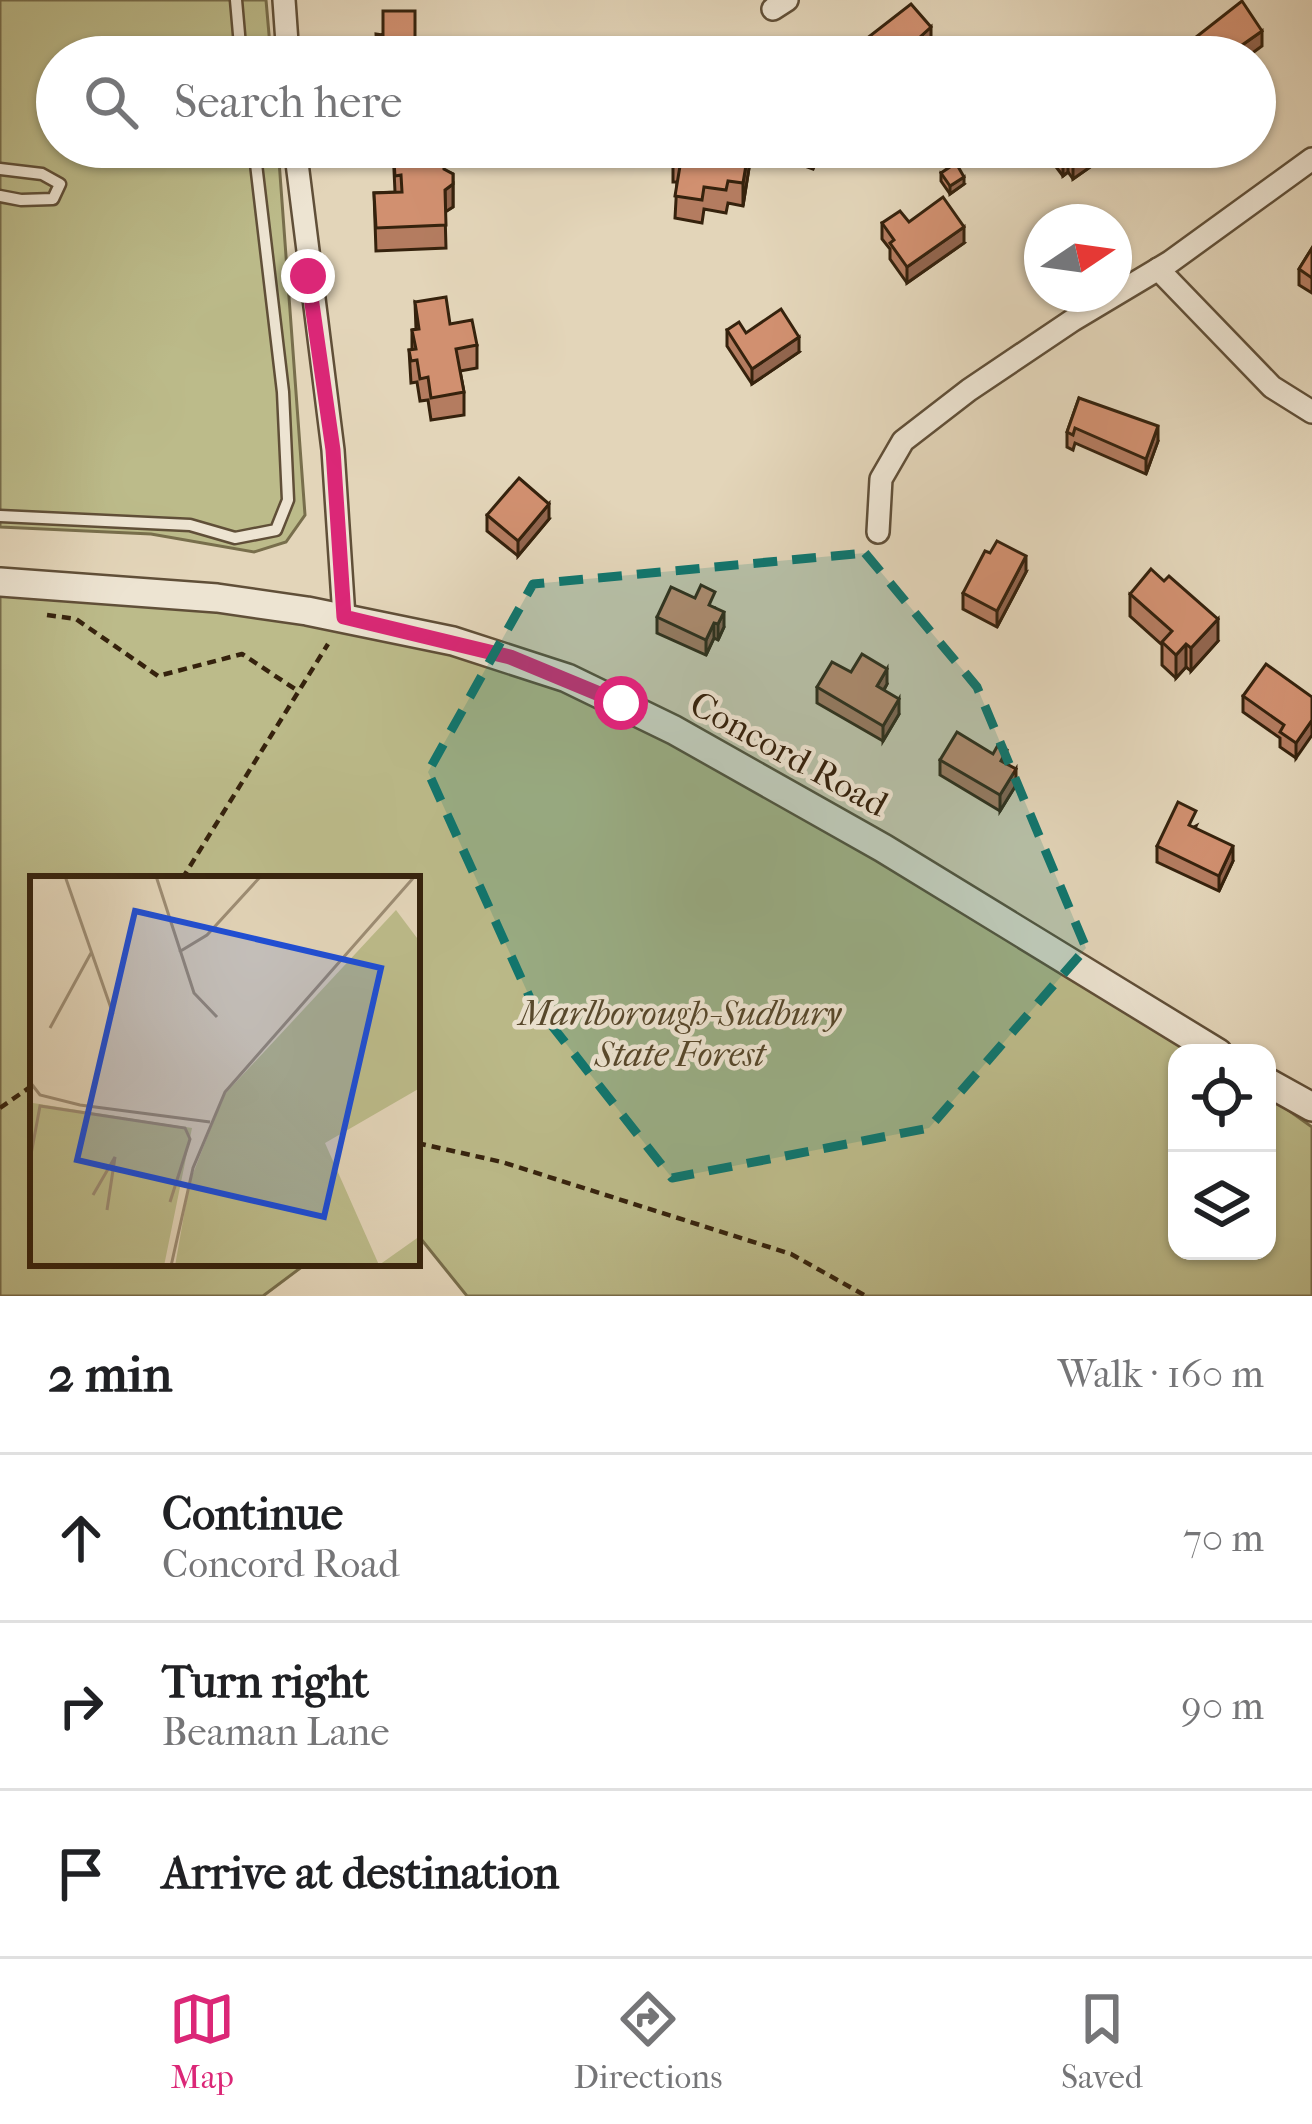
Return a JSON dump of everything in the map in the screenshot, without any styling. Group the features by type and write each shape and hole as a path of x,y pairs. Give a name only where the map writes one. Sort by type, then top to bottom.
{"street":[{"path":"284,0 287,36"},
{"path":"878,532 881,479 903,441 969,390 1158,269 1312,159"},
{"path":"298,168 333,450 344,617"},
{"path":"1158,269 1273,387 1312,412"},
{"name":"Concord Road","path":"0,582 217,598 344,617 510,657 621,703 935,878 1203,1044"},
{"path":"1276,1087 1312,1107"}],"lane":[{"path":"236,0 239,36"},
{"path":"0,516 190,525 235,538 276,530 288,500 284,392 257,168"},
{"path":"0,169 42,174 60,184 53,199 0,196"}],"path":[{"path":"38,614 76,619 158,676 242,654 298,691"},
{"path":"184,876 344,617"},
{"path":"0,1108 30,1087"},
{"path":"420,1144 502,1162 791,1254 866,1296"}],"highlighted area":[{"path":"865,553 977,687 1086,948 929,1128 672,1178 530,998 428,772 533,584"}],"green space":[{"path":"0,0 266,0 269,36 36,36 36,168 280,168 305,515 286,542 254,552 151,534 0,527"},
{"name":"Marlborough-Sudbury State Forest","path":"0,585 216,608 402,640 615,703 1193,1044 1168,1044 1168,1260 1276,1260 1276,1101 1312,1127 1312,1296 467,1296 420,1238 420,876 30,876 30,1266 303,1266 263,1296 0,1296"}],"building":[{"path":"1242,1 1262,31 1255,36 1197,36"},
{"path":"911,4 931,27 921,36 870,36"},
{"path":"383,11 415,11 415,36 376,36 376,34 383,35"},
{"path":"394,168 444,168 453,174 453,184 445,190 446,225 376,228 374,193 402,192 401,175 395,176"},
{"path":"680,168 746,168 743,183 728,181 726,190 704,187 702,200 675,196"},
{"path":"959,168 964,177 950,186 941,173"},
{"path":"943,197 964,227 907,267 882,223 900,211 909,222"},
{"path":"1312,248 1312,278 1299,269"},
{"path":"446,297 450,324 472,320 477,345 456,349 464,392 431,398 428,377 420,379 417,360 411,361 409,350 416,349 412,330 419,329 415,302"},
{"path":"781,309 799,337 752,369 727,330 739,322 746,333"},
{"path":"1079,398 1158,426 1146,459 1075,428 1073,435 1067,432"},
{"path":"519,478 549,504 518,541 487,515"},
{"path":"997,541 1026,556 997,611 963,593 985,551 990,553"},
{"path":"1151,569 1164,581 1169,576 1218,619 1191,648 1186,644 1176,655 1162,642 1172,631 1130,594"},
{"path":"701,585 715,592 709,605 724,612 706,640 657,617 671,587 695,598"},
{"path":"862,654 887,669 877,686 899,699 883,726 817,687 832,662 851,672"},
{"path":"1266,664 1312,697 1312,720 1296,743 1280,732 1284,725 1243,696"},
{"path":"957,732 993,754 998,745 1007,750 1001,761 1016,769 1000,795 940,760"},
{"path":"1178,802 1196,811 1189,825 1233,846 1219,876 1157,846"}],"route":[{"path":"308,276 333,450 344,617 510,657 621,703"}]}
